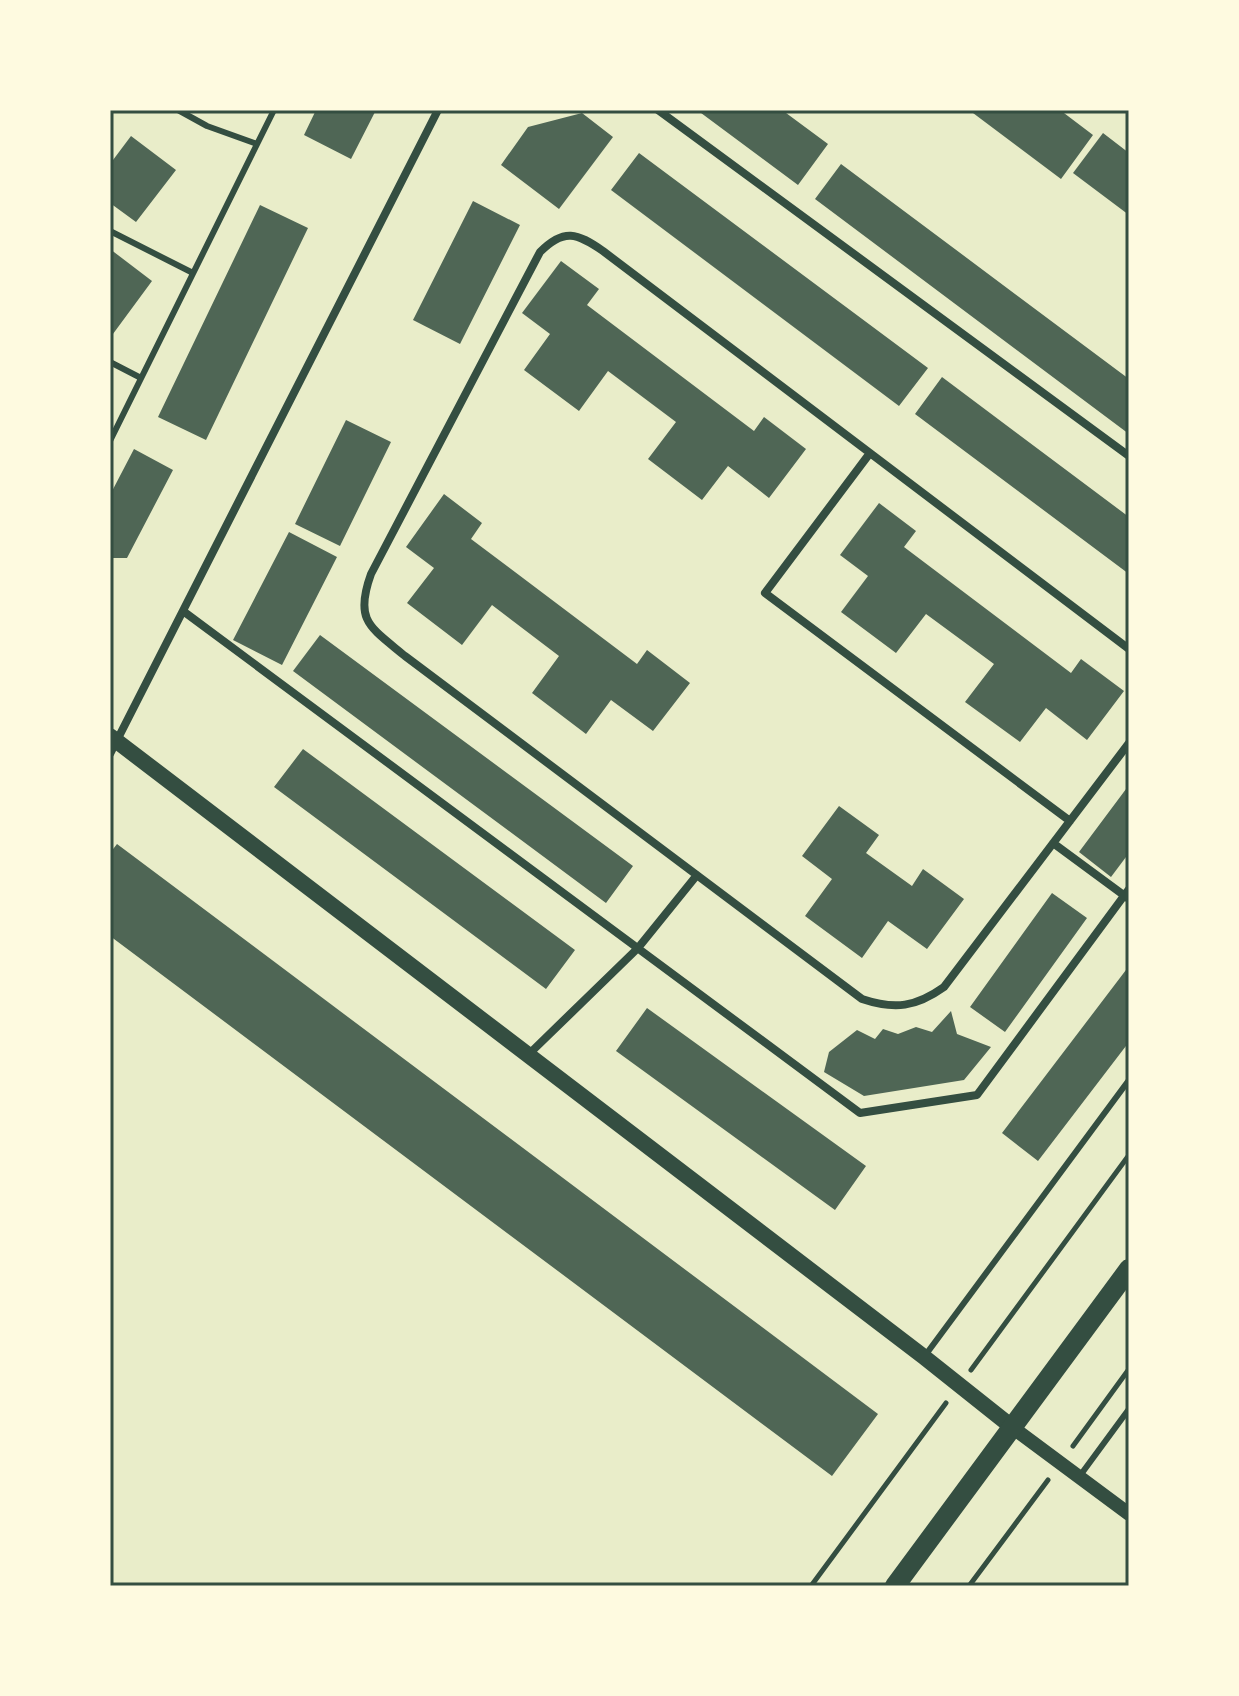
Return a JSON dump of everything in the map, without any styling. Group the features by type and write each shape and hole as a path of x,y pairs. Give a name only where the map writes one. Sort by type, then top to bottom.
{"main road":[{"path":"112,744 527,1055 1012,1427"},
{"path":"895,1586 1129,1269"}],"street":[{"path":"112,744 438,110"},
{"path":"658,110 1129,456"},
{"path":"1129,649 588,241 574,235 554,238 540,252 371,574 362,597 362,610 381,636 862,999 883,1006 924,1001 944,987 1129,743"},
{"path":"870,453 765,593 1070,821"},
{"path":"183,611 860,1113 977,1095 1127,894 1053,843"},
{"path":"527,1055 638,948 697,875"},
{"path":"1012,1427 1129,1514"}],"lane":[{"path":"178,110 207,126 257,144"},
{"path":"110,441 274,110"},
{"path":"110,231 193,273"},
{"path":"110,362 141,378"},
{"path":"924,1357 1129,1080"},
{"path":"1079,1477 1129,1409"}],"building":[{"path":"316,110 376,110 351,159 304,135"},
{"path":"697,110 782,110 828,144 798,185"},
{"path":"969,110 1060,110 1093,135 1061,179"},
{"path":"582,113 613,137 559,209 501,165 528,127"},
{"path":"1103,133 1129,153 1129,215 1073,173"},
{"path":"131,136 176,170 136,222 110,203 110,164"},
{"path":"639,153 928,368 899,406 611,190"},
{"path":"841,164 1129,379 1129,434 815,199"},
{"path":"473,201 520,225 460,344 413,320"},
{"path":"260,205 308,228 206,440 158,417"},
{"path":"110,249 152,281 110,338"},
{"path":"561,261 599,289 587,305 754,431 764,417 806,449 769,498 728,466 702,500 648,459 676,422 608,371 579,411 524,370 550,334 522,313"},
{"path":"942,377 1129,517 1129,574 915,414"},
{"path":"346,420 391,442 340,546 295,524"},
{"path":"134,449 173,470 127,558 110,558 110,495"},
{"path":"444,494 482,523 471,539 637,664 647,650 690,683 653,731 611,700 586,734 532,693 559,656 492,605 462,645 407,603 434,568 406,547"},
{"path":"879,503 916,531 904,547 1071,673 1081,659 1124,691 1087,740 1046,708 1020,742 965,702 994,664 926,614 896,653 841,612 868,576 840,555"},
{"path":"289,532 337,557 282,665 233,640"},
{"path":"320,635 633,866 606,903 293,671"},
{"path":"303,749 575,950 546,989 274,787"},
{"path":"1129,785 1129,853 1111,877 1079,852"},
{"path":"839,806 879,835 866,853 912,886 923,869 964,899 927,949 888,921 862,958 805,916 832,879 802,856"},
{"path":"117,844 878,1414 832,1476 110,936 110,853"},
{"path":"1052,893 1087,918 1005,1032 970,1007"},
{"path":"1129,966 1129,1042 1038,1161 1002,1133"},
{"path":"647,1008 866,1166 835,1210 616,1051"},
{"path":"951,1011 957,1034 991,1047 964,1080 864,1096 824,1072 829,1052 857,1030 875,1039 883,1029 898,1034 916,1027 932,1032"}]}
